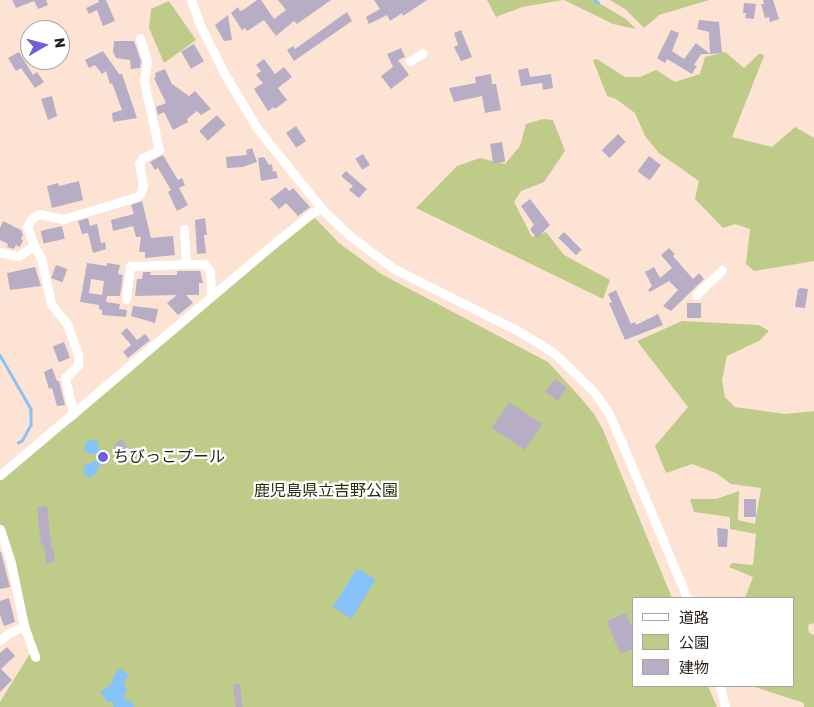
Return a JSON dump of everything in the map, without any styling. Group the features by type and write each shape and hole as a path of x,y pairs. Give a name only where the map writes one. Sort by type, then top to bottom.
{"street":[{"path":"191,0 200,24 248,114 289,171 321,208 350,236 393,268 522,333 553,352 586,383 608,412 687,597"},
{"path":"73,414 65,378 78,365 78,354 67,324 52,304 41,258 27,227 31,219 39,214 63,219 136,197 141,192 143,186 139,164 143,158 159,150 144,81 146,61 140,38"},
{"path":"410,62 423,53"},
{"path":"0,475 210,297 312,213 321,208"},
{"path":"184,229 186,264"},
{"path":"0,252 18,256 34,246"},
{"path":"126,299 130,266 186,264 204,264 210,271 210,297"},
{"path":"696,295 722,270"},
{"path":"0,529 11,563 24,626 35,657"},
{"path":"0,640 9,633 24,626"},
{"path":"720,687 725,707"}],"green space":[{"path":"487,0 563,0 522,7 496,17"},
{"path":"564,0 594,0 626,19 636,29 613,24"},
{"path":"610,0 709,0 659,15 644,28 625,9"},
{"path":"169,1 196,40 164,63 149,28 151,9"},
{"path":"725,52 744,68 760,53 764,56 732,137 772,147 795,127 814,138 814,261 754,271 746,264 750,229 735,224 723,228 695,199 699,181 659,153 645,136 635,113 616,99 607,96 593,60 597,59 625,77 640,77 656,70 675,82 700,74 705,57"},
{"path":"543,119 553,120 565,151 544,182 521,191 514,202 532,237 546,232 564,255 610,280 603,299 416,208 457,166 480,158 505,164 520,146 526,124"},
{"name":"鹿児島県立吉野公園","path":"313,216 339,243 381,274 548,362 594,414 603,430 672,597 632,597 632,687 708,687 717,707 0,707 0,702 34,647 8,545 0,524 0,480 54,433 73,421"},
{"path":"682,321 759,325 769,331 759,341 727,356 722,380 725,397 735,407 785,414 814,411 814,623 808,625 809,633 814,635 814,707 804,707 804,703 755,687 794,687 794,597 745,597 753,577 729,567 732,563 753,565 756,534 730,529 730,517 694,512 690,499 716,499 739,491 738,520 755,524 761,488 731,484 716,473 692,464 666,473 655,446 688,407 637,341"}],"water":[{"name":"ちびっこプール","path":"89,440 97,440 99,450 102,454 108,455 110,460 98,467 96,474 90,477 85,476 83,469 85,465 100,459 95,454 89,454 84,450 85,443"},
{"path":"357,568 376,580 351,619 333,607"},
{"path":"120,668 129,675 124,682 127,690 123,698 133,703 134,707 113,707 114,702 107,702 100,692 111,685 114,675"}],"building":[{"path":"12,0 46,0 48,5 38,9 34,1 16,8"},
{"path":"98,0 106,0 115,21 103,26 97,10 89,14 86,8 99,2"},
{"path":"257,0 261,0 274,19 286,10 278,0 331,0 297,24 294,21 276,36 264,20 247,31 245,28 242,30 231,13 238,7 240,11 243,10"},
{"path":"374,0 427,0 403,16 402,13 390,21 387,15 369,24 366,17 380,9"},
{"path":"763,0 773,0 779,19 770,22 769,17 765,18 761,4 764,4"},
{"path":"744,3 756,4 754,19 745,18 746,13 743,13"},
{"path":"347,12 352,21 294,61 287,50 293,46 295,49"},
{"path":"228,15 232,40 224,41 215,25"},
{"path":"699,20 719,22 722,53 710,54 709,32 697,29"},
{"path":"461,30 472,57 461,61 454,47 458,45 454,33"},
{"path":"671,30 679,33 672,51 684,59 696,43 710,54 701,54 694,65 697,66 692,74 667,59 665,63 657,58"},
{"path":"114,41 134,41 141,61 140,68 131,69 130,60 116,58 113,52"},
{"path":"194,44 204,61 191,69 181,52"},
{"path":"401,48 405,57 398,60 409,75 391,89 381,76 393,67 387,54"},
{"path":"103,51 119,74 122,74 137,118 113,122 112,113 122,110 112,83 110,84 106,71 102,74 95,65 89,68 85,60"},
{"path":"19,52 20,69 16,71 8,58"},
{"path":"264,59 275,74 284,67 292,77 278,88 287,100 275,109 274,107 268,111 254,89 263,83 256,75 261,71 256,65"},
{"path":"528,68 530,77 551,74 553,88 543,90 542,83 521,86 518,70"},
{"path":"165,69 172,84 189,96 195,91 211,109 201,115 197,111 187,119 188,122 173,130 164,112 158,115 156,107 166,103 154,78 156,77 155,73"},
{"path":"22,70 30,70 33,75 37,72 44,82 35,88"},
{"path":"491,74 492,84 496,84 501,110 485,113 482,96 454,102 449,88 476,83 475,77"},
{"path":"52,96 57,116 48,120 41,99"},
{"path":"217,115 226,125 208,141 199,131"},
{"path":"296,126 306,141 296,148 286,133"},
{"path":"618,134 626,142 610,158 602,150"},
{"path":"502,142 505,162 493,164 490,144"},
{"path":"252,148 257,162 243,167 227,168 226,157 247,155 246,150"},
{"path":"363,154 370,165 362,170 355,159"},
{"path":"163,155 178,180 182,178 185,185 179,188 188,205 177,211 168,192 171,190 158,168 155,170 150,162"},
{"path":"649,156 661,165 650,180 638,171"},
{"path":"264,157 269,165 272,164 273,172 276,171 278,178 261,181 258,158"},
{"path":"346,171 367,189 359,198 349,190 353,186 341,176"},
{"path":"79,181 83,200 52,208 47,186 58,183 59,186"},
{"path":"286,187 289,191 293,188 310,207 298,216 286,203 279,209 270,199"},
{"path":"530,199 550,225 537,238 531,231 534,225 521,206"},
{"path":"142,201 151,238 173,236 175,255 145,258 145,252 139,252 141,237 136,237 133,226 113,231 111,220 134,214 131,205"},
{"path":"88,218 90,226 97,224 101,243 105,242 106,249 93,253 88,233 82,234 78,221"},
{"path":"205,218 207,235 204,235 206,253 197,254 195,220"},
{"path":"3,221 21,230 23,235 21,239 23,240 20,247 16,245 14,249 7,247 8,244 0,240 0,228"},
{"path":"62,226 65,239 43,244 41,231"},
{"path":"564,232 582,250 576,255 558,238"},
{"path":"669,248 675,254 673,256 693,279 699,273 704,279 671,311 663,306 678,290 669,281 650,292 648,290 652,286 645,272 654,267 660,278 672,268 661,255"},
{"path":"87,263 107,266 107,263 120,265 118,274 123,275 120,296 107,296 106,302 120,304 119,309 127,310 126,317 102,315 99,305 80,302","holes":["91,279 104,281 102,295 89,293"]},
{"path":"56,265 67,269 62,282 51,278"},
{"path":"35,267 41,286 10,290 7,273"},
{"path":"177,271 200,271 203,283 199,283 199,295 186,295 193,303 178,315 167,303 177,295 135,296 137,279 142,279 143,272 151,272 150,275 177,275"},
{"path":"798,289 808,289 805,308 795,307"},
{"path":"616,290 631,324 635,322 636,325 658,314 663,325 625,340 609,303 612,302 608,294"},
{"path":"687,303 701,303 701,318 687,318"},
{"path":"133,306 158,309 155,323 131,316"},
{"path":"127,328 137,340 145,334 150,340 128,358 123,352 131,345 121,333"},
{"path":"64,342 70,358 59,362 53,346"},
{"path":"52,368 57,381 59,381 65,405 57,406 52,388 49,389 44,372"},
{"path":"555,379 567,388 557,401 545,392"},
{"path":"509,402 542,424 525,450 492,428"},
{"path":"122,439 132,455 124,460 114,444"},
{"path":"744,499 756,499 756,517 744,517"},
{"path":"47,506 55,562 46,563 44,545 41,545 37,507"},
{"path":"717,528 728,529 727,547 718,547"},
{"path":"0,552 10,587 0,589"},
{"path":"9,598 15,622 4,626 0,615 0,601"},
{"path":"626,613 632,628 632,649 620,654 607,621"},
{"path":"7,647 15,656 1,669 12,680 0,692 0,653"},
{"path":"240,684 243,707 236,707 233,685"}],"waterway":[{"path":"0,355 31,409 31,425 22,441 18,443"}],"place":[{"name":"ちびっこプール","path":"103,457"}]}
